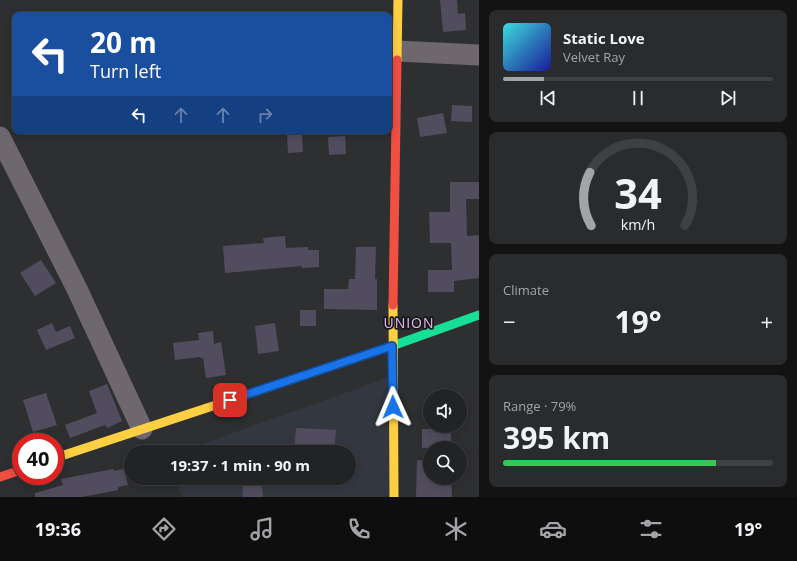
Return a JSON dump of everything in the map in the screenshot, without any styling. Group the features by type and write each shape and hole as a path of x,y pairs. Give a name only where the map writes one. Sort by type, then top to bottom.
{"street":[{"path":"394,497 392,346 398,0"},
{"path":"397,51 479,55"},
{"path":"0,137 77,289 142,430"},
{"path":"64,455 392,346 479,315"},
{"path":"0,477 12,473"}],"shaded area":[{"path":"387,378 391,497 182,497 177,485 356,485 356,445 200,445"}],"building":[{"path":"440,0 457,0 458,14 465,13 466,30 443,32"},
{"path":"452,105 472,106 472,122 451,121"},
{"path":"443,113 447,133 420,137 417,118"},
{"path":"287,134 302,134 303,152 288,153"},
{"path":"345,136 346,154 329,155 328,137"},
{"path":"450,182 479,182 479,199 466,199 467,236 479,235 479,278 454,281 454,292 428,292 428,270 452,270 451,243 430,243 429,212 450,212"},
{"path":"285,236 286,248 308,247 308,250 319,250 319,267 302,268 302,266 225,273 223,246 264,243 263,238"},
{"path":"356,247 376,247 375,279 377,279 377,310 324,309 324,289 348,289 349,279 355,279"},
{"path":"41,260 56,283 35,296 20,273"},
{"path":"300,310 316,310 316,326 300,326"},
{"path":"52,323 56,332 70,326 75,338 46,350 37,330"},
{"path":"275,323 279,351 258,354 255,326"},
{"path":"213,331 214,344 221,342 226,375 206,378 203,358 200,357 175,360 173,343 199,340 198,333"},
{"path":"107,384 122,421 107,428 105,425 70,438 65,425 97,413 89,391"},
{"path":"46,393 57,425 33,432 23,400"},
{"path":"296,428 336,430 335,445 295,445"},
{"path":"422,429 423,433 451,433 451,441 423,441 422,448"},
{"path":"417,460 423,460 423,485 451,485 452,497 416,497"},
{"path":"114,469 114,471 124,469 124,485 128,485 118,487 118,490 82,497 35,497 35,493 64,485 64,478"},
{"path":"242,485 262,485 263,497 243,497"}],"traffic: fast":[{"path":"234,399 479,315"}],"traffic: slow":[{"path":"397,60 398,0"},
{"path":"393,305 394,497"},
{"path":"64,455 234,399"}],"traffic: jam":[{"path":"393,305 397,60"},
{"path":"0,477 12,473"}],"district":[{"name":"UNION","path":"409,322"}],"route":[{"path":"230,400 392,346 393,407"}]}
